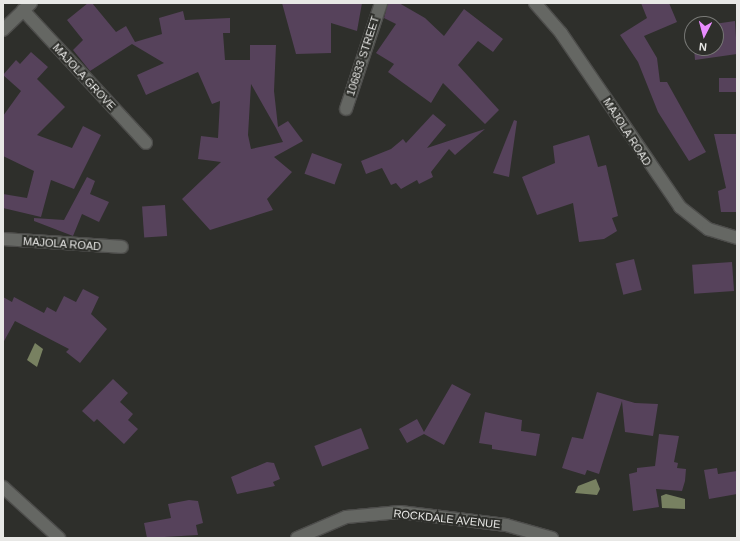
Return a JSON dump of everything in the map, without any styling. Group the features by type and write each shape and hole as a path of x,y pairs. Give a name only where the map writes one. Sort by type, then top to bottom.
{"street":[{"name":"106833 STREET","path":"346,109 381,3"},
{"name":"MAJOLA ROAD","path":"535,3 561,33 680,207 708,229 737,238"},
{"path":"3,30 27,7"},
{"name":"MAJOLA GROVE","path":"27,7 146,143"},
{"name":"MAJOLA ROAD","path":"3,239 122,247"},
{"path":"3,487 59,538"},
{"name":"ROCKDALE AVENUE","path":"296,538 346,517 400,512 506,525 552,538"}],"shaded area":[{"path":"35,343 43,349 37,367 27,360"},
{"path":"596,479 600,489 597,495 575,493 578,486"},
{"path":"666,494 685,499 685,509 662,508 661,496"}],"building":[{"path":"88,3 92,3 116,32 126,26 135,42 162,34 159,18 183,11 185,20 230,18 230,33 223,33 225,60 250,60 250,45 276,45 274,91 278,127 288,121 303,141 274,157 292,172 267,199 273,210 210,230 182,199 221,162 198,159 201,136 218,138 220,101 212,104 198,72 146,95 137,75 164,63 132,44 90,71 73,50 83,40 67,20","holes":["251,84 283,142 251,149 248,135"]},
{"path":"282,3 362,3 357,31 331,23 331,53 296,54"},
{"path":"388,3 399,3 425,18 444,36 464,9 503,39 493,52 478,41 458,65 499,110 485,124 443,83 431,103 388,72 394,64 376,53 396,24 384,18"},
{"path":"641,3 669,3 677,22 644,36 657,58 660,82 667,82 706,152 689,161 658,112 638,62 620,35 647,18"},
{"path":"735,21 737,54 724,56 724,23"},
{"path":"31,52 48,67 37,79 65,107 37,135 72,148 83,126 101,135 74,189 51,180 41,217 3,208 3,194 27,198 34,171 3,156 3,116 21,91 3,75 16,60 20,64"},
{"path":"695,56 723,56 695,60"},
{"path":"719,78 737,78 737,92 719,92"},
{"path":"433,114 446,125 427,148 485,129 455,155 449,149 431,172 433,177 419,184 417,180 401,189 396,183 391,185 382,168 366,174 361,161 391,149 403,139 406,143"},
{"path":"514,120 517,121 509,177 493,173"},
{"path":"714,134 737,134 737,212 721,212 718,191 726,188"},
{"path":"589,135 598,167 606,165 618,216 612,218 617,231 604,239 579,242 573,203 537,215 522,177 555,163 553,146"},
{"path":"312,153 342,164 335,185 304,174"},
{"path":"87,177 95,181 90,194 109,202 99,222 82,214 73,236 34,221 34,218 64,220"},
{"path":"165,205 167,236 144,238 142,207"},
{"path":"634,259 642,290 623,295 616,264"},
{"path":"732,262 734,291 694,294 692,265"},
{"path":"83,289 99,297 91,314 107,329 80,363 66,352 69,349 15,321 3,343 3,297 12,302 14,297 44,313 47,307 56,312 64,296 76,302"},
{"path":"113,379 128,393 120,402 133,414 128,420 138,429 124,444 97,419 94,422 82,411"},
{"path":"452,384 471,394 444,445 424,434 407,443 399,429 417,419 424,432"},
{"path":"597,392 635,403 658,404 653,436 625,432 622,401 599,474 587,470 585,475 562,468 572,437 583,439"},
{"path":"485,412 522,420 521,431 540,434 536,456 492,449 492,445 479,443"},
{"path":"361,428 369,449 322,466 314,446"},
{"path":"659,434 679,436 674,462 678,463 677,468 686,469 682,491 656,489 659,507 633,511 629,474 637,472 637,468 655,466"},
{"path":"267,462 274,463 280,479 273,482 275,486 237,494 231,477"},
{"path":"717,468 718,474 737,471 737,494 709,499 704,470"},
{"path":"189,500 198,501 203,523 196,525 198,535 147,538 144,523 171,518 168,504"}]}
